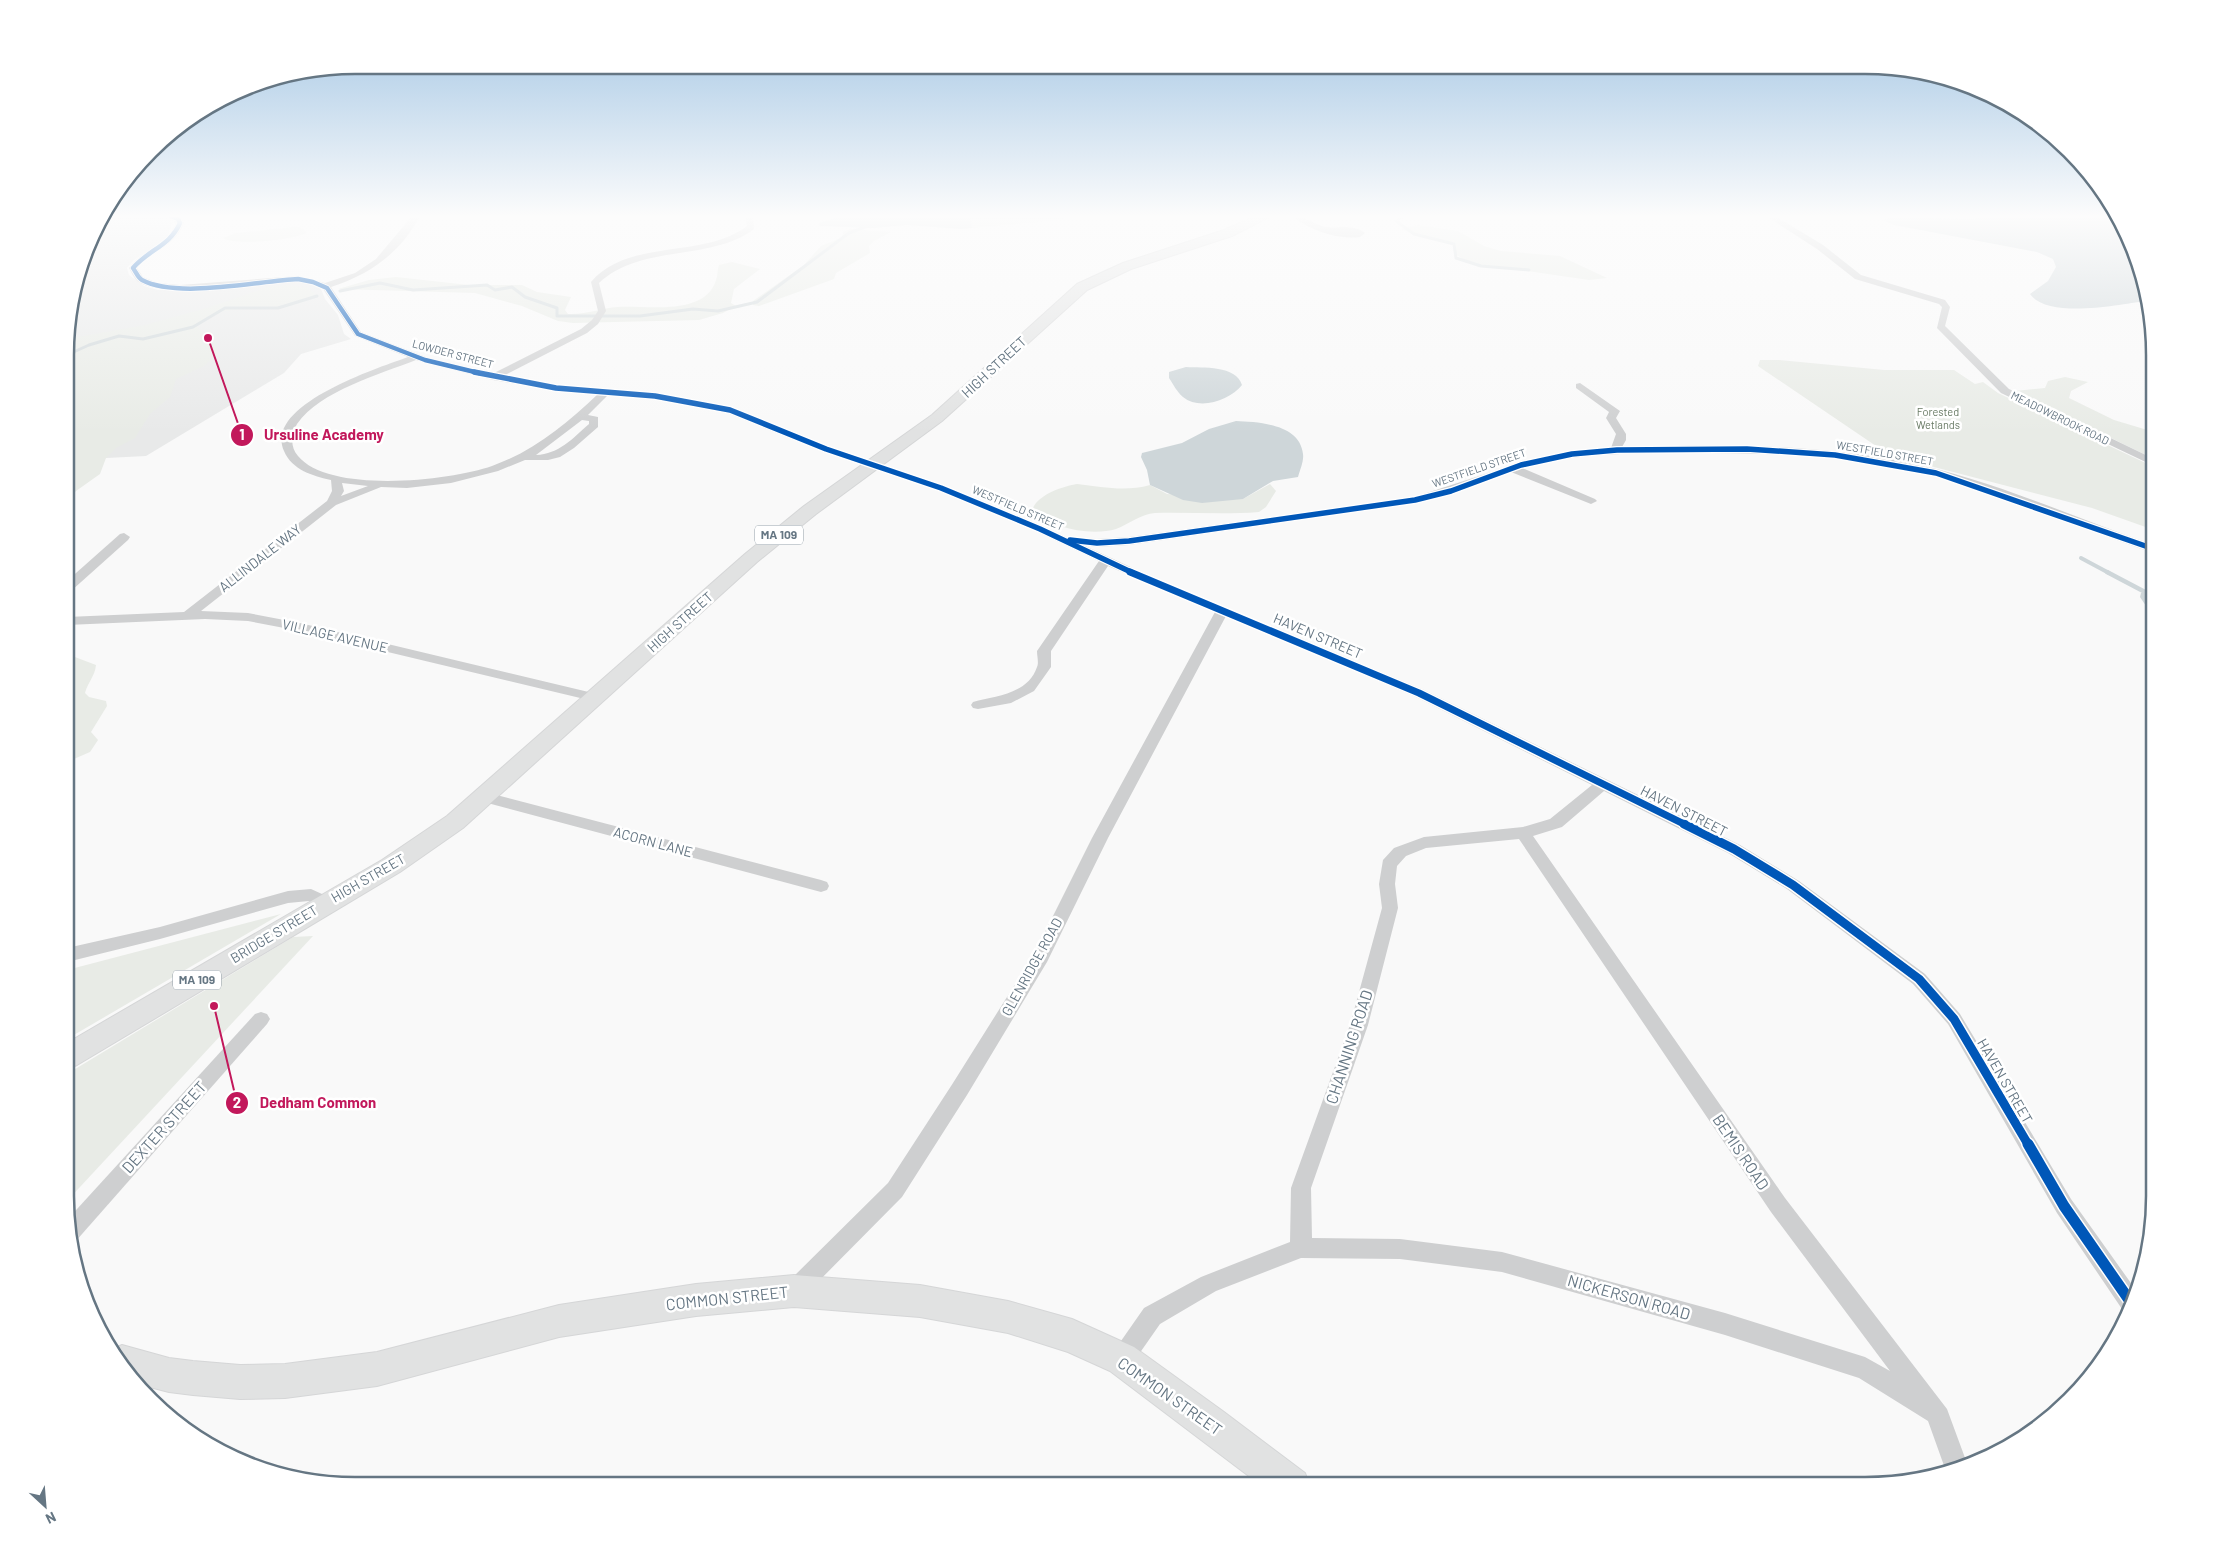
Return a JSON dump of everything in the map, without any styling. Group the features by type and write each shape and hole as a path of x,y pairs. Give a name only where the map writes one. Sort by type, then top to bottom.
{"main road":[{"name":"HIGH STREET","path":"327,903 434,838 485,797 769,543 948,409 1080,288"},
{"name":"BRIDGE STREET","path":"74,1053 327,903"},
{"name":"COMMON STREET","path":"130,1364 169,1375 192,1378 263,1382 311,1379 377,1369 559,1321 696,1300 794,1291 920,1301 1008,1317 1072,1336 1122,1359 1212,1424 1280,1477"}],"street":[{"name":"LOWDER STREET","path":"326,288 331,298 342,311 350,328 370,340 415,357 493,378 556,388 656,396 730,410 812,444 874,465"},
{"path":"493,378 584,330 600,316 602,303 595,288"},
{"name":"MEADOWBROOK ROAD","path":"1896,288 1942,302 1946,307 1940,326 2005,391 2146,459"},
{"path":"415,357 339,390 310,407 292,425 287,441 288,450 294,459 310,470 336,478 384,485 415,485 458,479 497,468 525,457 556,438 605,393"},
{"path":"1580,386 1615,411 1610,418 1621,434 1621,440 1616,444 1617,450"},
{"path":"525,457 543,459 557,456 594,425 594,419 580,416"},
{"name":"WESTFIELD STREET","path":"874,465 941,488 1063,540 1097,543 1129,541 1387,505 1451,491 1511,468 1550,458 1617,450 1781,450 1835,455 1901,465 1974,484 2146,546"},
{"path":"1511,468 1591,501"},
{"path":"332,503 338,491 336,478"},
{"name":"ALLINDALE WAY","path":"188,615 332,503 356,493 384,485"},
{"path":"74,583 124,537"},
{"name":"HAVEN STREET","path":"1063,540 1105,561 1222,611 1312,646 1419,693 1734,850 1793,885 1884,950 1919,979 1954,1019 2064,1206 2127,1297"},
{"path":"978,705 1006,700 1029,688 1044,667 1044,651 1105,561"},
{"name":"GLENRIDGE ROAD","path":"794,1291 895,1190 960,1089 1040,957 1100,838 1222,611"},
{"name":"VILLAGE AVENUE","path":"74,621 226,615 272,621 597,698"},
{"name":"CHANNING ROAD","path":"1301,1248 1301,1188 1359,1025 1390,908 1386,884 1389,864 1400,852 1424,843 1523,833 1556,823 1602,784"},
{"name":"ACORN LANE","path":"485,797 821,886"},
{"name":"BEMIS ROAD","path":"1523,833 1778,1205 1938,1417 1954,1463"},
{"name":"HIGH STREET","path":"74,954 169,931 288,897 311,895 327,903"},
{"name":"DEXTER STREET","path":"75,1227 261,1018"},
{"path":"1122,1359 1152,1316 1209,1284 1301,1248"},
{"name":"NICKERSON ROAD","path":"1301,1248 1400,1249 1502,1262 1725,1324 1865,1368 1938,1417"}],"shaded area":[{"path":"82,288 321,289 325,299 338,315 344,334 351,339 301,354 284,373 146,456 74,460 74,336"},
{"path":"2038,288 2138,288 2141,302 2101,307 2067,308 2039,302 2030,294"},
{"path":"1186,367 1226,371 1239,379 1242,385 1230,395 1214,402 1198,403 1190,401 1181,395 1169,378 1169,372"},
{"path":"1236,421 1267,424 1287,431 1294,436 1300,444 1303,454 1298,477 1273,481 1243,499 1202,503 1183,500 1150,485 1147,470 1141,457 1142,453 1182,443 1209,429"},
{"path":"2146,592 2146,606 2140,597 2141,593"}],"green space":[{"path":"264,288 308,288 315,294 314,298 281,308 224,311 204,319 197,327 216,343 218,354 204,366 176,379 170,397 150,414 135,438 116,448 106,458 100,474 74,493 74,338 145,325 207,308"},
{"path":"529,288 537,292 571,297 565,310 568,314 618,307 673,307 700,300 712,288 735,288 731,303 736,306 723,313 699,320 573,323 558,321 522,306 475,293 338,289"},
{"path":"771,288 808,288 759,306 753,305 753,301"},
{"name":"Forested Wetlands","path":"1760,360 1779,360 1884,370 1954,370 1975,384 1983,382 1998,393 2146,463 2146,527 2092,508 1934,467 1879,448 1758,366"},
{"path":"2065,377 2088,382 2071,391 2069,398 2114,420 2146,430 2146,455 2015,391 2045,388 2048,381"},
{"path":"1077,484 1123,489 1150,485 1167,494 1243,499 1270,484 1276,491 1266,507 1259,512 1155,513 1140,517 1116,529 1095,532 1060,526 1040,515 1033,508 1046,495"},
{"path":"74,657 96,665 85,693 89,697 106,701 107,706 91,732 98,740 90,752 74,759"},
{"path":"281,914 74,1035 74,968"},
{"path":"313,936 74,1193 74,1070 293,937"}],"waterway":[{"path":"340,291 353,288"},
{"path":"405,288 413,290 437,288"},
{"path":"492,288 495,290 504,288"},
{"path":"514,288 525,297 557,308 557,316 640,316 693,309 718,311 757,302 775,288"},
{"path":"74,352 119,336 143,339 193,327 225,308 278,308 317,296"},
{"path":"2081,558 2109,573"},
{"path":"2107,572 2145,592"}],"cycle path":[{"path":"327,288 358,334 425,360 493,377 556,388 655,396 730,410 826,449 941,488 1040,529 1150,581 1419,693 1734,849 1793,885 1883,950 1919,979 1954,1019 2064,1206 2127,1297"},
{"path":"1070,540 1097,543 1129,541 1415,500 1451,491 1521,465 1572,454 1617,450 1747,449 1835,455 1936,473 2146,546"}],"place":[{"name":"Ursuline Academy","path":"208,338"},
{"name":"Dedham Common","path":"214,1006"}]}
